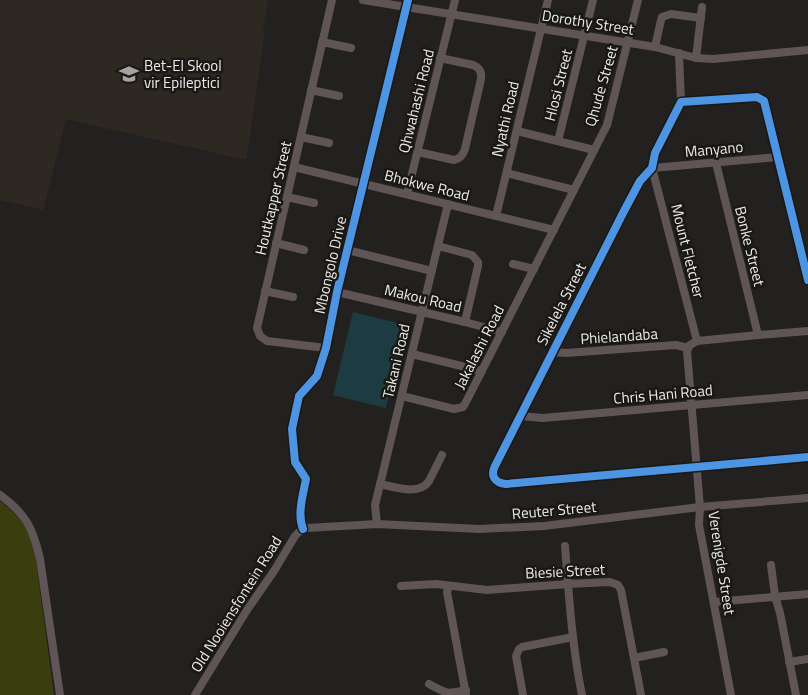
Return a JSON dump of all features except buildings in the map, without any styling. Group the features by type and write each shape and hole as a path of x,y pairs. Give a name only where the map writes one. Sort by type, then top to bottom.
{"street":[{"name":"Houtkapper Street","path":"326,348 267,340 258,334 257,328 332,0"},
{"name":"Dorothy Street","path":"363,0 407,4 451,15 655,47 696,58 713,59 808,50"},
{"name":"Qhwahashi Road","path":"407,194 455,0"},
{"name":"Nyathi Road","path":"496,216 548,0"},
{"name":"Hlosi Street","path":"558,141 593,0"},
{"name":"Qhude Street","path":"554,230 607,125 638,0"},
{"name":"Mbongolo Drive","path":"303,529 301,524 301,507 306,479 295,462 292,429 299,396 317,376 326,348 337,292 407,4"},
{"path":"696,58 702,6"},
{"path":"655,47 662,17 671,14 701,18"},
{"path":"322,42 350,48"},
{"name":"Sikelela Street","path":"679,54 681,102 655,152 652,168 640,181 493,469 493,476 500,483 516,483 808,457"},
{"path":"418,152 454,160 462,156 465,150 481,72 473,64 440,58"},
{"path":"311,90 339,96"},
{"path":"681,102 754,97 760,98 765,104 808,280"},
{"path":"517,131 594,150"},
{"path":"301,137 329,143"},
{"name":"Manyano","path":"652,168 778,158"},
{"name":"Bonke Street","path":"716,163 758,335"},
{"name":"Bhokwe Road","path":"294,167 554,230"},
{"name":"Mount Fletcher","path":"652,168 697,341"},
{"path":"506,173 574,190"},
{"path":"287,197 314,203"},
{"name":"Takani Road","path":"377,524 375,504 448,204"},
{"name":"Jakalashi Road","path":"402,396 454,409 465,405 554,230"},
{"path":"276,243 304,250"},
{"path":"438,246 472,255 477,259 478,266 465,322"},
{"path":"347,250 432,271"},
{"path":"513,264 534,269"},
{"path":"266,291 294,297"},
{"name":"Makou Road","path":"337,292 502,332"},
{"path":"688,348 693,342 697,341 808,331"},
{"name":"Phielandaba","path":"552,352 566,354 676,345 688,348"},
{"name":"Verenigde Street","path":"688,348 686,355 700,507 699,525 731,695"},
{"path":"412,354 482,371"},
{"name":"Chris Hani Road","path":"520,416 544,418 808,395"},
{"path":"380,484 405,489 422,488 428,484 442,455"},
{"path":"0,495 19,510 36,540 60,695"},
{"name":"Reuter Street","path":"303,529 377,524 479,529 544,526 700,507 808,498"},
{"name":"Old Nooiensfontein Road","path":"195,695 246,610 274,571 295,536 303,529"},
{"path":"565,546 576,664 582,695"},
{"path":"772,565 775,596 796,695"},
{"name":"Biesie Street","path":"401,586 436,584 487,590 610,582 618,585 621,590 641,695"},
{"path":"429,684 444,693 466,693 447,592 449,586"},
{"path":"714,602 808,594"},
{"path":"523,695 516,656 519,650 522,647 573,637"},
{"path":"634,658 664,652"},
{"path":"790,662 808,659"}],"shaded area":[{"name":"Bet-El Skool vir Epileptici","path":"0,0 268,0 246,160 66,119 43,210 0,200"}],"green space":[{"path":"0,501 19,518 27,530 35,554 54,695 0,695"}],"water":[{"path":"353,312 406,325 386,408 333,395"}],"cycle path":[{"path":"303,529 301,511 306,479 295,462 292,429 299,396 317,376 326,348 337,292 408,0"},
{"path":"808,280 764,101 757,97 681,102 655,153 652,168 640,181 624,211 495,466 493,476 496,481 506,484 808,457"}],"place":[{"name":"Bet-El Skool vir Epileptici","path":"129,74"}]}
